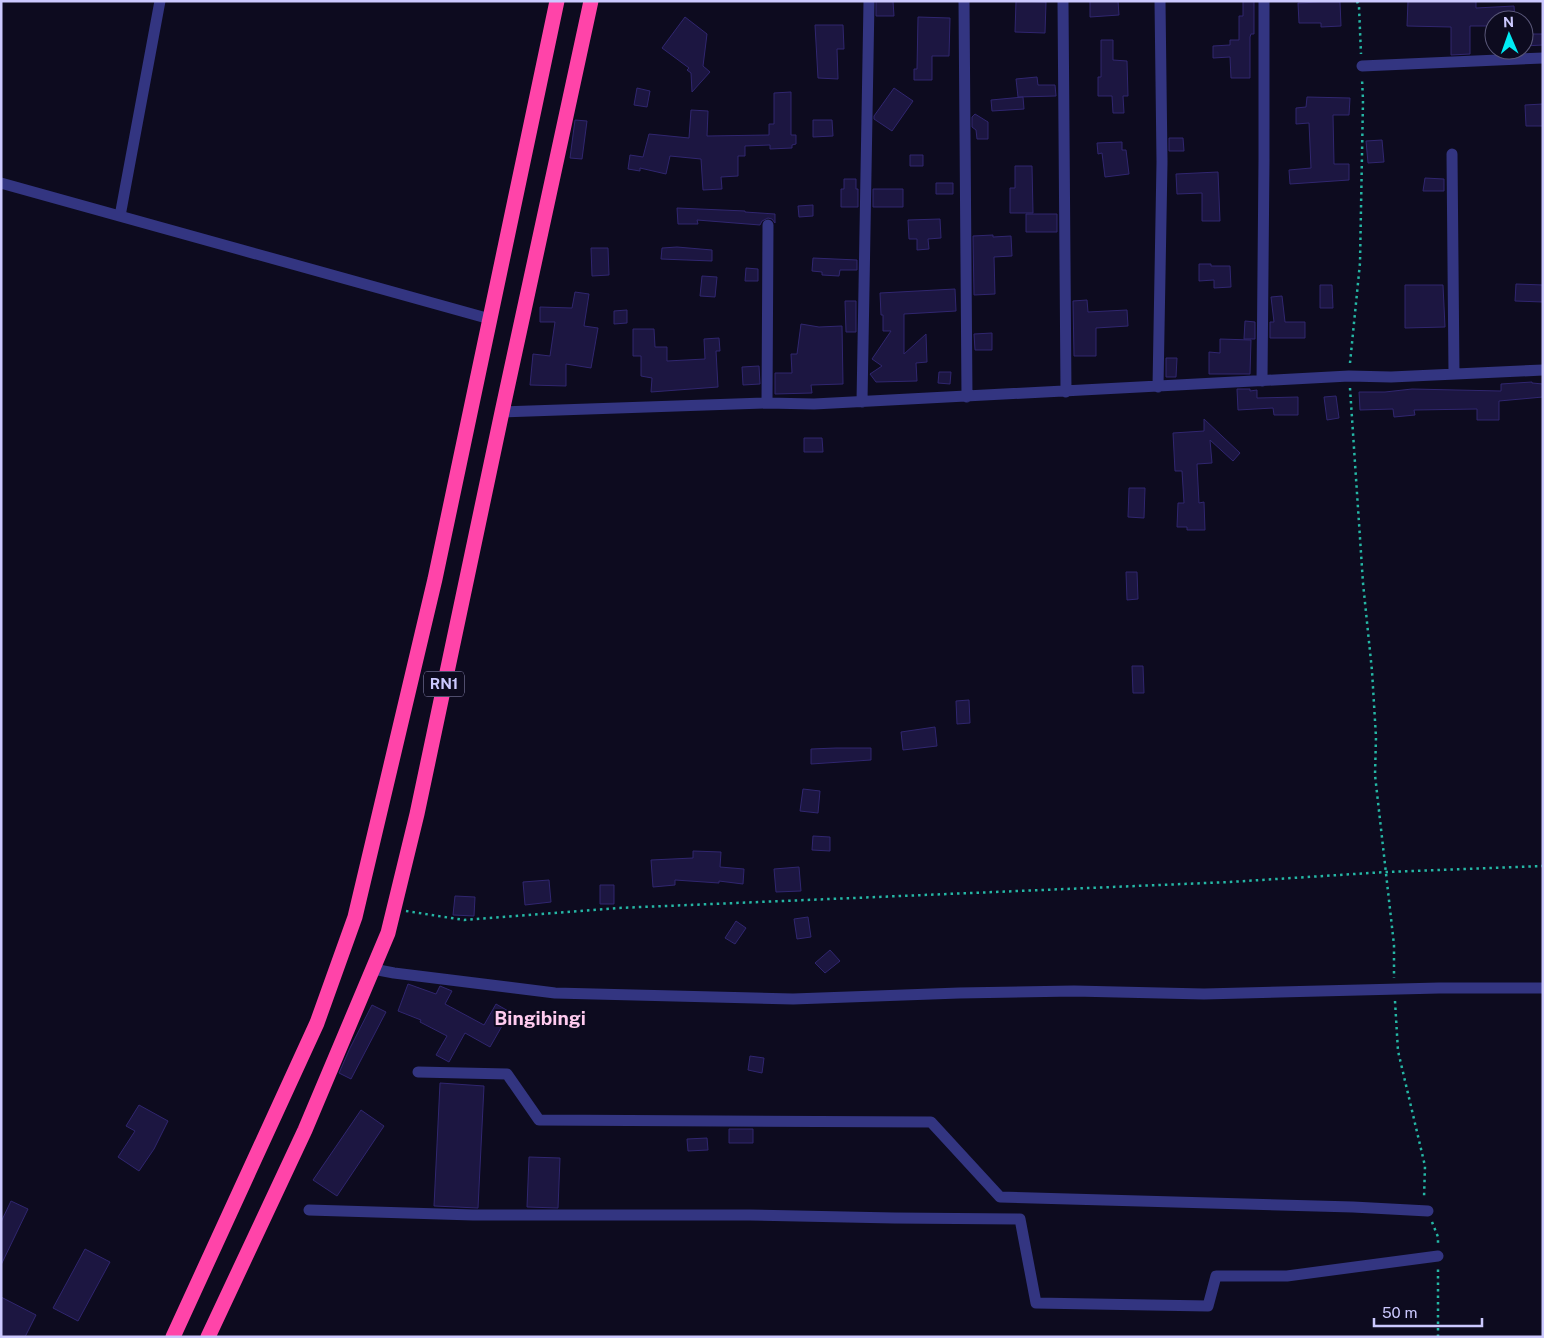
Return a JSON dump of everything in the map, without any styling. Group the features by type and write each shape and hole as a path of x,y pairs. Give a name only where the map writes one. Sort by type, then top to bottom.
{"highway":[{"name":"RN1","path":"173,1337 317,1024 355,917 435,579 557,1"},
{"name":"RN1","path":"208,1337 305,1130 388,932 417,814 591,1"}],"street":[{"path":"120,216 160,1"},
{"path":"862,402 870,1"},
{"path":"964,1 967,397"},
{"path":"1062,1 1066,392"},
{"path":"1158,387 1162,162 1160,1"},
{"path":"1262,381 1264,1"},
{"path":"1362,66 1543,58"},
{"path":"1452,154 1454,374"},
{"path":"1,183 490,319"},
{"path":"767,403 768,225"},
{"path":"502,412 767,403 814,404 1349,376 1391,377 1543,370"},
{"path":"373,969 555,993 793,999 1074,991 1204,994 1439,988 1543,988"},
{"path":"418,1072 507,1074 539,1120 931,1122 1000,1197 1428,1211"},
{"path":"309,1210 473,1215 750,1214 1020,1219 1036,1303 1208,1306 1216,1276 1287,1276 1438,1256"}],"path":[{"path":"1357,1 1359,7 1363,100 1360,262 1349,376 1363,583 1372,671 1376,737 1375,775 1394,945 1398,1051 1425,1166 1424,1198 1438,1238 1438,1337"},
{"path":"394,908 464,920 618,908 1230,882 1386,872 1543,866"}],"building":[{"path":"876,1 893,1 894,16 876,16"},
{"path":"1016,1 1046,2 1045,33 1015,32"},
{"path":"1090,1 1118,1 1119,15 1090,17"},
{"path":"1243,1 1254,1 1254,34 1251,34 1250,37 1250,78 1231,78 1230,57 1213,58 1213,46 1230,45 1230,40 1239,40 1239,16 1243,16"},
{"path":"1408,1 1476,1 1476,8 1514,6 1514,10 1484,10 1484,26 1470,26 1470,54 1451,55 1451,27 1407,26"},
{"path":"1340,2 1341,26 1321,27 1321,23 1299,23 1298,3"},
{"path":"685,17 707,34 703,66 710,72 692,92 691,73 687,70 689,68 662,48"},
{"path":"918,17 950,18 949,56 932,56 932,80 914,80 914,69 917,69"},
{"path":"815,25 843,25 844,49 837,49 838,79 818,78"},
{"path":"1534,34 1543,34 1543,45 1534,45"},
{"path":"1101,40 1113,40 1113,60 1127,61 1128,96 1123,96 1124,113 1113,113 1112,96 1098,96 1098,77 1101,77"},
{"path":"1037,77 1038,85 1055,85 1056,96 1018,97 1016,79"},
{"path":"637,88 650,91 647,107 634,105"},
{"path":"894,88 913,101 892,131 874,119 874,116"},
{"path":"791,92 791,135 796,135 796,144 792,145 792,148 770,149 770,145 745,146 745,156 738,156 738,176 721,177 722,189 703,190 701,159 670,156 666,174 640,168 640,171 628,169 630,155 643,157 649,134 689,138 691,110 708,111 707,136 769,135 769,124 774,124 774,93"},
{"path":"1023,97 1024,109 992,111 991,100"},
{"path":"1307,97 1350,98 1349,115 1333,115 1334,164 1349,164 1349,180 1290,184 1289,170 1311,168 1309,123 1296,124 1296,108 1306,107"},
{"path":"1543,104 1543,126 1526,126 1525,105"},
{"path":"975,114 988,122 988,139 977,139 976,130 972,127 972,117"},
{"path":"575,120 587,121 582,159 570,158"},
{"path":"813,120 832,120 833,136 813,137"},
{"path":"1169,138 1183,138 1184,151 1169,151"},
{"path":"1382,140 1384,162 1368,163 1366,141"},
{"path":"1122,142 1122,150 1126,150 1129,174 1105,177 1102,153 1098,154 1097,143"},
{"path":"910,155 923,155 923,166 910,166"},
{"path":"1015,166 1032,166 1033,213 1010,213 1010,188 1015,188"},
{"path":"1218,172 1220,221 1202,221 1202,193 1177,194 1176,174"},
{"path":"1425,178 1444,179 1444,191 1423,191"},
{"path":"844,179 856,179 858,207 841,207 841,189 844,189"},
{"path":"936,183 953,183 953,194 936,194"},
{"path":"873,189 903,189 903,207 873,207"},
{"path":"813,205 813,216 799,217 798,206"},
{"path":"677,208 775,214 775,223 772,219 768,218 762,221 760,225 697,220 698,224 678,224"},
{"path":"1026,214 1057,214 1057,232 1026,232"},
{"path":"940,219 941,238 928,239 929,249 917,250 917,239 909,239 908,220"},
{"path":"993,235 993,237 1011,236 1012,256 994,257 995,294 974,295 973,236"},
{"path":"677,247 712,250 712,261 661,259 662,248"},
{"path":"591,248 608,248 609,275 592,276"},
{"path":"813,258 857,260 857,270 840,270 839,276 822,275 822,272 812,271"},
{"path":"1199,264 1230,266 1231,287 1214,288 1214,280 1199,281"},
{"path":"746,268 758,269 758,281 745,281"},
{"path":"702,276 717,277 715,297 700,296"},
{"path":"1516,284 1543,285 1543,302 1515,301"},
{"path":"1320,285 1332,285 1333,308 1320,308"},
{"path":"1405,285 1443,285 1445,327 1405,328"},
{"path":"955,289 956,311 904,314 904,354 926,334 927,362 916,363 917,381 876,382 870,374 882,366 872,359 891,331 883,331 880,293"},
{"path":"575,292 589,294 584,326 598,328 591,368 566,364 566,386 530,385 533,354 550,356 555,322 540,322 540,307 572,308"},
{"path":"1282,296 1285,322 1305,322 1305,338 1270,338 1270,322 1274,322 1271,297"},
{"path":"1087,300 1088,312 1127,310 1128,326 1096,328 1096,356 1074,356 1073,301"},
{"path":"845,301 856,301 856,332 846,332"},
{"path":"627,310 627,323 614,324 614,311"},
{"path":"1245,321 1255,322 1255,339 1244,339"},
{"path":"801,324 819,327 842,326 843,384 811,385 812,393 775,394 775,373 792,373 791,354 797,354"},
{"path":"633,329 654,329 655,347 667,347 667,361 705,359 704,339 719,338 720,351 716,351 718,387 651,392 652,378 641,376 641,356 633,356"},
{"path":"992,333 992,350 975,350 974,334"},
{"path":"1220,339 1251,340 1250,374 1209,374 1209,352 1220,353"},
{"path":"1166,358 1177,358 1176,377 1166,377"},
{"path":"759,366 760,384 743,385 742,367"},
{"path":"939,372 951,372 950,384 938,383"},
{"path":"1532,382 1543,384 1543,397 1499,401 1499,420 1477,420 1477,409 1414,410 1415,415 1394,417 1393,409 1360,410 1359,392 1412,389 1501,391 1501,384"},
{"path":"1237,389 1257,390 1257,398 1298,397 1298,415 1274,415 1273,408 1238,410"},
{"path":"1336,396 1339,418 1327,420 1324,397"},
{"path":"1204,419 1240,453 1233,461 1210,440 1212,463 1197,464 1199,503 1204,502 1205,530 1187,530 1187,527 1177,527 1178,503 1184,503 1182,471 1175,471 1173,433 1204,431"},
{"path":"804,438 822,438 823,452 804,452"},
{"path":"1129,488 1145,488 1144,518 1128,517"},
{"path":"1126,572 1137,572 1138,599 1127,600"},
{"path":"1132,666 1143,666 1144,693 1133,693"},
{"path":"969,700 970,723 957,724 956,701"},
{"path":"935,727 937,746 903,750 901,732"},
{"path":"871,748 871,760 811,764 811,749"},
{"path":"803,789 820,791 818,813 800,811"},
{"path":"813,836 830,837 830,851 812,850"},
{"path":"693,851 721,852 720,867 744,869 743,884 719,881 719,883 675,880 675,885 653,887 651,860 693,858"},
{"path":"799,867 801,891 776,892 774,869"},
{"path":"549,880 551,902 525,905 523,882"},
{"path":"600,885 614,885 614,904 600,904"},
{"path":"455,896 475,897 474,916 453,915"},
{"path":"808,917 811,937 797,939 794,919"},
{"path":"736,921 746,928 735,944 725,938"},
{"path":"830,950 840,961 825,973 815,963"},
{"path":"408,984 436,994 440,986 452,991 445,1004 484,1025 496,1004 510,1012 490,1047 465,1033 449,1062 436,1055 447,1036 420,1022 421,1020 398,1011"},
{"path":"372,1005 386,1012 351,1079 339,1073"},
{"path":"750,1056 764,1058 762,1073 748,1070"},
{"path":"440,1083 484,1086 478,1208 434,1206"},
{"path":"139,1105 168,1121 154,1149 139,1171 118,1157 135,1131 126,1126"},
{"path":"361,1110 384,1126 337,1196 313,1180"},
{"path":"729,1129 753,1129 753,1143 729,1143"},
{"path":"707,1138 708,1150 688,1151 687,1139"},
{"path":"529,1157 560,1158 558,1208 527,1207"},
{"path":"11,1201 28,1209 1,1265 1,1222"},
{"path":"85,1249 110,1262 78,1321 53,1308"},
{"path":"1,1297 36,1315 25,1337 1,1337"}],"district":[{"name":"Bingibingi","path":"540,1018"}]}
